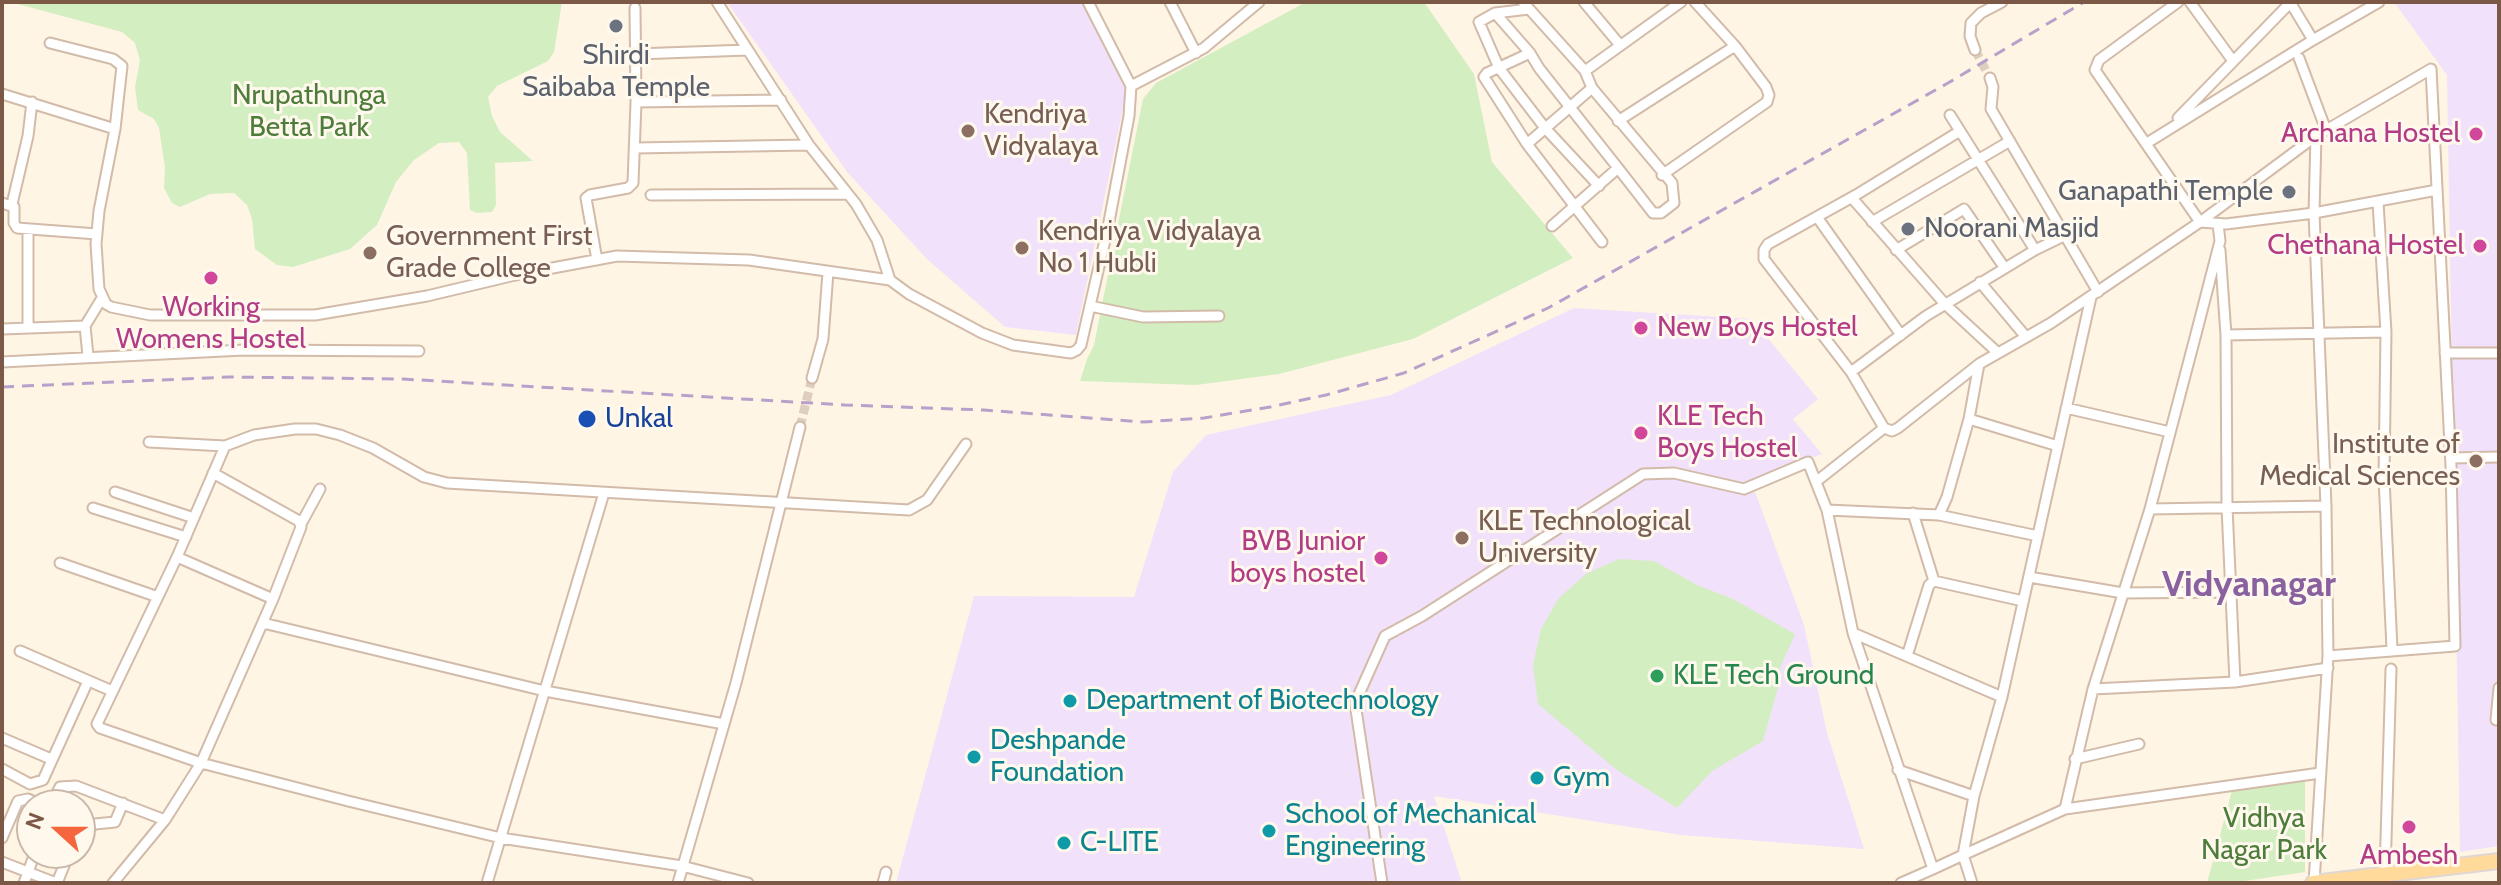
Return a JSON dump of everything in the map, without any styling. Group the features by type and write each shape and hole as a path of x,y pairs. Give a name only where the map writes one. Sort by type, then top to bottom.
{"main road":[{"path":"2313,883 2499,861"}],"street":[{"path":"717,2 809,145 848,194 877,240 890,280"},
{"path":"102,298 111,307 150,315 315,315 427,296 515,275 617,256 749,260 890,280 909,294 982,333 1013,345 1071,353 1077,350 1090,306 1129,116 1131,86 1088,2"},
{"path":"1170,2 1196,53"},
{"path":"1131,86 1196,53 1259,2"},
{"path":"1584,2 1620,45"},
{"path":"1585,71 1681,2"},
{"path":"1662,175 1769,99 1766,87 1735,46 1695,2"},
{"path":"1975,50 1970,25 1981,13 2002,2"},
{"path":"2178,2 2099,60 2095,70 2200,222 2218,224 2314,213 2437,190"},
{"path":"2190,2 2233,61"},
{"path":"2168,129 2290,2 2313,40"},
{"path":"2147,143 2379,2"},
{"path":"1495,13 1656,214 1674,203 1672,183 1662,175 1592,88 1585,71 1526,5 1495,13 1479,22 1499,68 1545,128 1599,186"},
{"path":"597,260 586,198 630,187 633,183 635,8"},
{"path":"50,43 113,59 120,63 123,70 99,211 97,234 102,298 85,326 88,356"},
{"path":"1618,121 1735,46"},
{"path":"636,54 748,50"},
{"path":"1530,53 1485,74 1484,79 1527,144 1602,242"},
{"path":"2299,58 2326,130"},
{"path":"1960,131 1852,198 1768,244 1764,259 1851,372 1884,428 1892,431 1979,364 2095,294 2200,222 2316,136 2431,69 2451,458 2455,646 2328,656"},
{"path":"1972,883 1963,855 1974,796 2002,697 2066,408 2095,294 2066,235 1991,109 1993,87 1990,78"},
{"path":"1527,144 1592,88"},
{"path":"2,94 115,129"},
{"path":"636,102 781,100"},
{"path":"32,102 28,136 7,203 15,226 97,234"},
{"path":"1950,115 2035,250"},
{"path":"2313,883 2328,668 2326,506 2314,213 2316,136"},
{"path":"1872,222 2010,141"},
{"path":"635,148 809,145"},
{"path":"1552,226 1618,168"},
{"path":"651,195 848,194"},
{"path":"1852,198 1945,304 1998,353"},
{"path":"2378,202 2386,332 2384,478 2392,649"},
{"path":"1896,250 1964,209 2004,267"},
{"path":"1817,217 1901,335"},
{"path":"2218,224 2226,335 2227,507 2235,682"},
{"path":"28,229 28,328"},
{"path":"1851,372 1945,304 2004,267 2066,235"},
{"path":"2065,809 2093,689 2150,509 2220,241"},
{"path":"812,378 823,339 828,272"},
{"path":"1980,282 2026,337"},
{"path":"1090,306 1143,317 1219,316"},
{"path":"2,329 85,326"},
{"path":"2226,335 2386,332"},
{"path":"2,362 244,350 419,351"},
{"path":"2445,353 2499,353"},
{"path":"1939,515 1969,419 1979,364"},
{"path":"2066,408 2170,432"},
{"path":"1969,419 2058,446"},
{"path":"678,883 724,724 800,427"},
{"path":"1817,481 1884,428"},
{"path":"149,442 225,446 254,435 316,429 373,448 435,481 914,509 927,500 966,444"},
{"path":"225,446 177,557 98,722 100,728 201,763 501,838 682,866 748,883"},
{"path":"2451,458 2499,457"},
{"path":"1382,883 1355,703 1385,636 1422,616 1643,474 1674,473 1744,489 1808,462 1827,510 1853,633 1933,869"},
{"path":"213,473 301,524"},
{"path":"113,883 165,820 201,763 263,623 301,524 320,489"},
{"path":"115,492 194,518"},
{"path":"487,883 604,493"},
{"path":"2150,509 2326,506"},
{"path":"93,508 186,537"},
{"path":"1827,510 1939,515 2038,536"},
{"path":"1913,513 1934,581"},
{"path":"177,557 273,599"},
{"path":"60,563 158,597"},
{"path":"2029,577 2123,593 2231,592"},
{"path":"1934,581 2023,601"},
{"path":"1907,656 1929,585 1934,581"},
{"path":"263,623 545,691 724,724"},
{"path":"1853,633 2002,697"},
{"path":"20,651 112,691"},
{"path":"2093,689 2235,682 2328,668"},
{"path":"2385,874 2391,669"},
{"path":"2,769 35,784 43,780 88,681"},
{"path":"2496,720 2499,688"},
{"path":"2,738 51,759"},
{"path":"2075,759 2139,744"},
{"path":"1898,770 1974,796"},
{"path":"1901,883 2065,809 2320,773"},
{"path":"59,789 68,785 87,789"},
{"path":"96,792 165,820"},
{"path":"96,824 115,822 123,803"},
{"path":"2,838 16,806"},
{"path":"2,862 57,883"},
{"path":"24,883 29,869"},
{"path":"883,883 886,872"}],"shaded area":[{"name":"Kendriya Vidyalaya","path":"727,2 1083,2 1127,89 1076,335 1005,327 927,259 847,172"},
{"name":"Institute of Medical Sciences","path":"2394,2 2499,2 2499,846 2460,852 2447,75"},
{"name":"KLE Technological University","path":"1574,308 1752,319 1818,399 1793,419 1822,454 1751,481 1804,625 1827,733 1864,849 1681,835 1434,796 1462,883 896,883 974,596 1134,597 1173,472 1206,435 1391,395"}],"green space":[{"name":"Nrupathunga Betta Park","path":"10,2 562,2 554,52 548,61 497,86 488,97 500,132 533,161 495,163 496,205 492,212 470,210 467,153 459,142 439,143 414,160 396,182 377,225 350,249 293,267 277,265 255,249 252,219 247,205 234,193 210,194 180,207 172,203 164,188 165,168 159,128 154,119 138,110 135,87 140,60 135,43 122,32"},
{"path":"1306,2 1424,2 1474,74 1492,162 1573,258 1413,339 1279,374 1196,385 1080,381 1094,345 1143,99 1156,83"},
{"name":"KLE Tech Ground","path":"1619,559 1654,561 1697,585 1733,599 1795,634 1780,668 1779,684 1763,741 1712,771 1677,808 1617,770 1538,704 1533,665 1541,629 1559,598 1586,574"},
{"name":"Vidhya Nagar Park","path":"2305,780 2305,872 2231,883 2207,883 2233,787"}],"tunnel":[{"path":"1975,50 1990,78"},
{"path":"800,427 812,378"}],"railway":[{"path":"2,387 228,377 403,379 845,405 984,410 1143,422 1204,418 1270,407 1404,373 1548,308 1948,83 2084,2"}],"place":[{"name":"Shirdi Saibaba Temple","path":"616,26"},
{"name":"Kendriya Vidyalaya","path":"968,131"},
{"name":"Archana Hostel","path":"2476,134"},
{"name":"Ganapathi Temple","path":"2289,192"},
{"name":"Noorani Masjid","path":"1908,229"},
{"name":"Chethana Hostel","path":"2480,246"},
{"name":"Kendriya Vidyalaya No 1 Hubli","path":"1022,248"},
{"name":"Government First Grade College","path":"370,253"},
{"name":"Working Womens Hostel","path":"211,278"},
{"name":"New Boys Hostel","path":"1641,328"},
{"name":"Unkal","path":"587,419"},
{"name":"KLE Tech Boys Hostel","path":"1641,433"},
{"name":"Institute of Medical Sciences","path":"2476,461"},
{"name":"KLE Technological University","path":"1462,538"},
{"name":"BVB Junior boys hostel","path":"1381,558"},
{"name":"KLE Tech Ground","path":"1657,676"},
{"name":"Department of Biotechnology","path":"1070,701"},
{"name":"Deshpande Foundation","path":"974,757"},
{"name":"Gym","path":"1537,778"},
{"name":"Ambesh","path":"2409,827"},
{"name":"School of Mechanical Engineering","path":"1269,831"},
{"name":"C-LITE","path":"1064,843"}],"district":[{"name":"Vidyanagar","path":"2249,585"}]}
